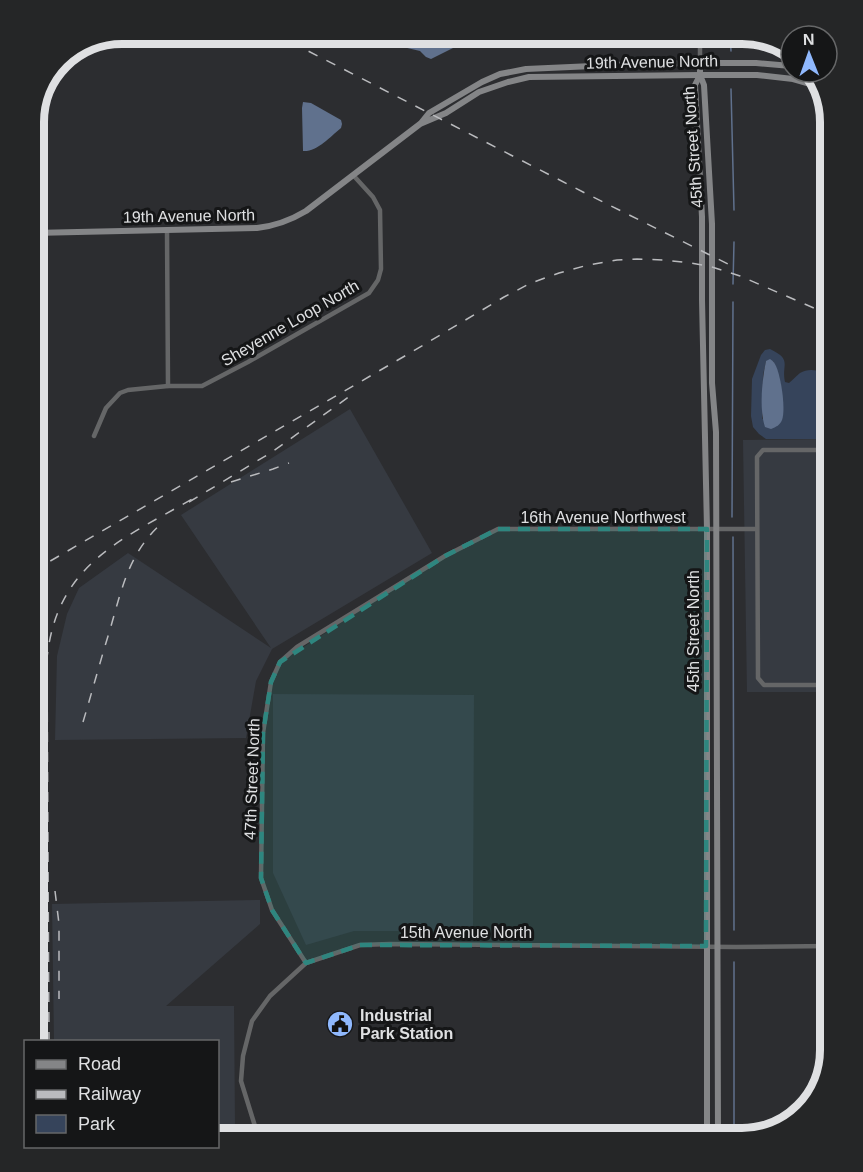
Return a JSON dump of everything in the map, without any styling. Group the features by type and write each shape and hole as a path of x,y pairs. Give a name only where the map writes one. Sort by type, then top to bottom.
{"main road":[{"path":"700,63 700,75"},
{"name":"19th Avenue North","path":"44,233 257,228 276,225 306,211 420,124 429,113 464,91 500,74 526,69 637,64 756,63 779,65"},
{"name":"45th Street North","path":"700,75 694,85 702,218 707,529 707,1128"},
{"name":"45th Street North","path":"700,75 704,85 712,224 712,383 716,432 718,1128"},
{"name":"19th Avenue North","path":"420,124 446,113 479,92 496,85 529,77 771,76 810,84"}],"street":[{"path":"700,44 700,63"},
{"name":"Sheyenne Loop North","path":"94,436 106,408 120,393 128,390 168,386 202,386 369,292 378,280 381,269 380,210 374,197 353,175"},
{"path":"167,230 168,386"},
{"path":"820,450 763,450 758,457 756,529 758,678 764,685 820,686"},
{"name":"16th Avenue Northwest","path":"498,529 756,529"},
{"name":"47th Street North","path":"306,963 272,910 261,878 263,733 271,682 279,664 297,647 445,556 498,529"},
{"name":"15th Avenue North","path":"256,1128 241,1081 243,1056 252,1021 270,996 306,963 360,945 820,945"}],"highlighted area":[{"path":"498,529 707,529 706,946 360,945 306,963 272,910 261,878 263,733 271,682 280,662 445,556"}],"shaded area":[{"path":"398,44 461,44 431,59 420,51"},
{"path":"303,102 311,103 341,120 342,124 341,128 323,143 308,151 303,151"},
{"path":"770,359 778,371 783,408 781,422 771,429 765,427 762,403 766,361"},
{"path":"350,409 432,553 272,649 256,681 246,738 55,740 57,656 67,614 79,588 128,553 271,648 181,515"},
{"path":"820,439 820,692 747,692 743,440"},
{"path":"273,694 474,695 473,931 354,931 306,945 273,873"},
{"path":"260,900 260,924 166,1006 234,1006 235,1124 219,1124 219,1040 54,1040 52,904"}],"green space":[{"path":"770,349 781,356 785,363 785,382 789,383 807,370 820,371 820,438 766,439 753,427 752,379 765,350","holes":["766,361 773,361 782,392 783,410 762,419 763,375"]}],"waterway":[{"path":"731,44 731,51"},
{"path":"731,89 734,210"},
{"path":"733,284 734,242"},
{"path":"732,517 733,302"},
{"path":"733,537 734,930"},
{"path":"734,962 734,1128"}],"railway":[{"path":"294,44 736,268"},
{"path":"44,565 504,297 531,283 559,273 617,260 663,260 691,263 740,276 820,311"},
{"path":"189,502 272,452 350,396"},
{"path":"231,482 289,463"},
{"path":"49,1040 47,658 53,626 64,599 79,577 97,558 118,542 194,498"},
{"path":"83,722 128,573 142,546 163,522"},
{"path":"55,891 59,924 59,999"}],"place":[{"name":"Industrial Park Station","path":"340,1024"}]}
